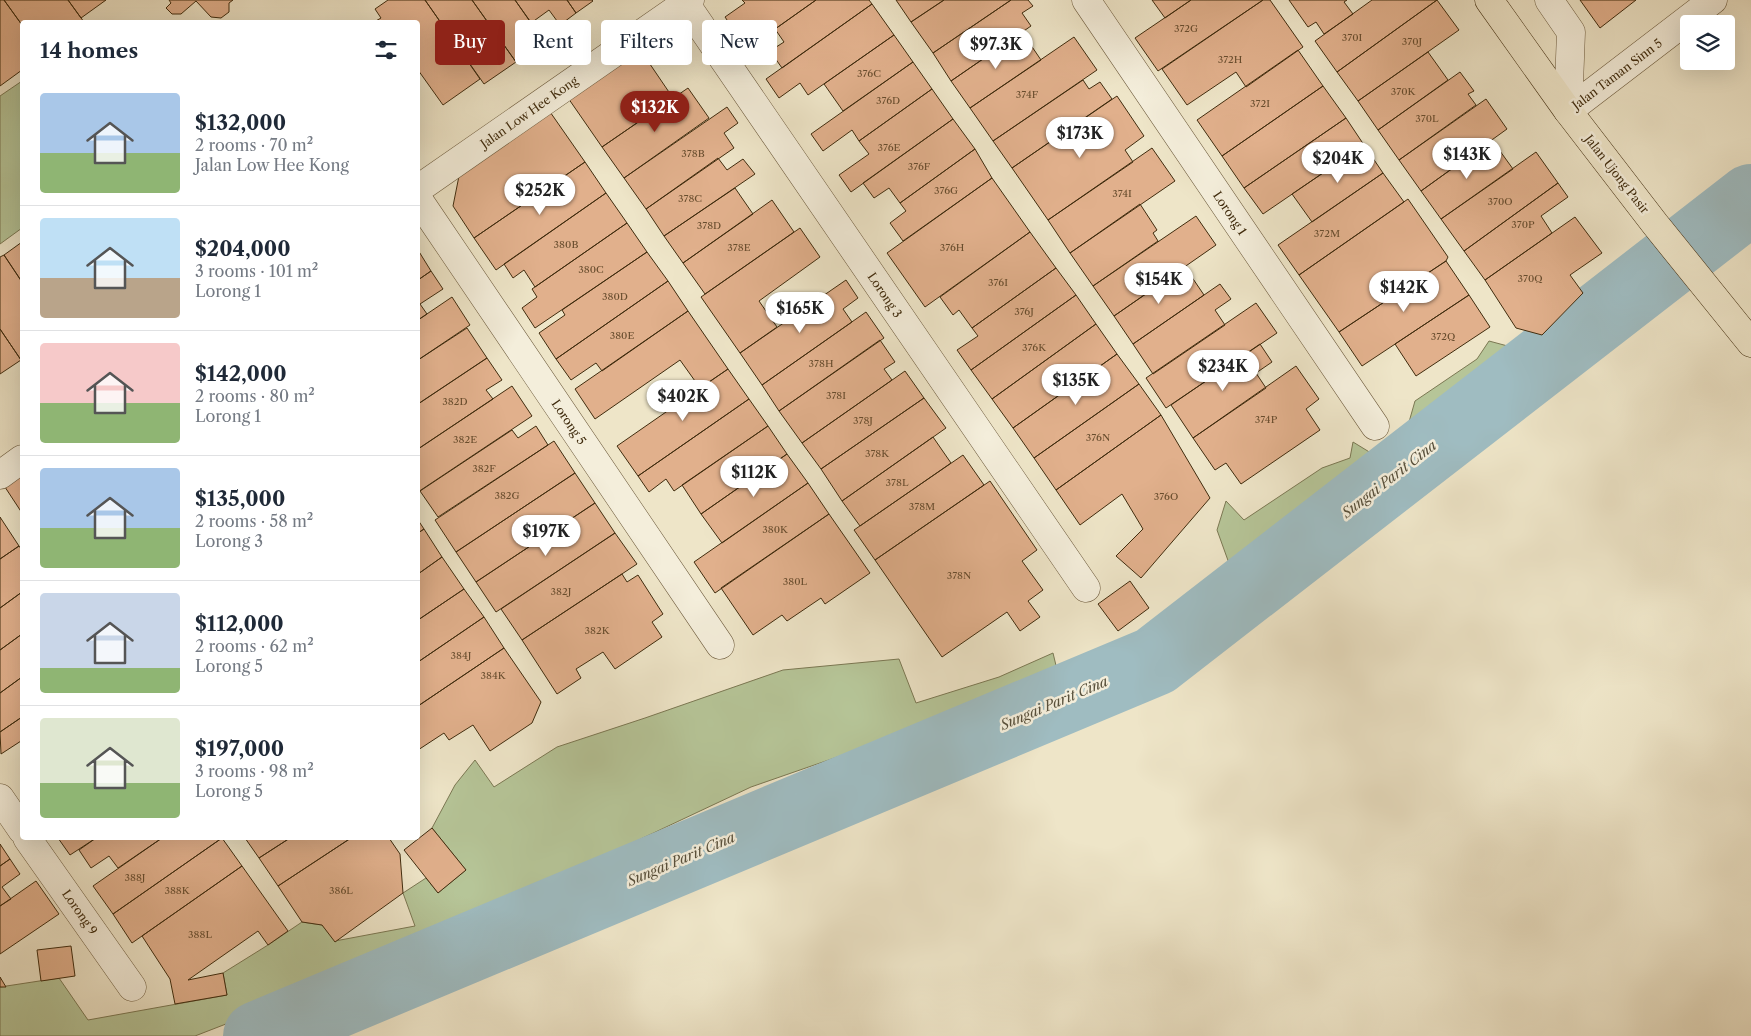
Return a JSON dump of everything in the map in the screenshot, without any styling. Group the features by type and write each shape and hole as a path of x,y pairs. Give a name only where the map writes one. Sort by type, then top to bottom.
{"main road":[{"name":"Jalan Ujong Pasir","path":"1489,0 1568,111 1655,224 1751,343"}],"street":[{"name":"Lorong 1","path":"1086,0 1375,426"},
{"path":"1549,0 1571,32 1568,111"},
{"name":"Jalan Taman Sinn 5","path":"1568,111 1714,0"},
{"name":"Jalan Low Hee Kong","path":"420,188 687,2"},
{"name":"Lorong 3","path":"687,2 1086,588"},
{"name":"Lorong 5","path":"420,202 720,645"},
{"path":"0,475 20,460"},
{"path":"0,798 20,827"},
{"name":"Lorong 9","path":"28,840 132,987"}],"green space":[{"path":"20,82 20,229 0,244 0,96"},
{"path":"1489,341 1530,352 1531,363 1324,508 1230,566 1217,530 1226,501 1244,520 1322,468 1350,458 1353,442 1371,453 1395,444 1407,429 1415,401 1477,359"},
{"path":"1053,653 1059,678 962,716 751,787 473,918 262,1010 195,1036 0,1036 0,987 59,978 88,1020 227,995 223,973 302,922 322,925 335,941 415,926 403,893 426,878 438,893 466,870 432,828 455,785 475,760 494,787 557,747 783,670 899,659 916,703 999,677"}],"building":[{"path":"0,0 4,0 20,22 20,71 0,86"},
{"path":"4,0 68,0 83,20 20,20 20,22"},
{"path":"68,0 106,0 81,18"},
{"path":"169,0 233,0 229,3 229,12 221,18 211,17 196,1 181,14 172,14 166,8 171,3"},
{"path":"388,0 425,0 439,20 435,20 435,65 470,65 480,79 443,105 420,73 420,20 378,20 381,18 375,9"},
{"path":"425,0 472,0 486,20 439,20"},
{"path":"472,0 515,0 529,20 515,20 515,61 505,46 505,20 486,20"},
{"path":"515,0 567,0 576,13 567,20 556,20 549,10 535,20 529,20"},
{"path":"567,0 592,0 593,1 576,13"},
{"path":"742,0 816,0 777,28 777,20 727,20 725,17 745,3"},
{"path":"816,0 869,0 872,4 782,68 777,61 777,46 784,42 777,32 777,28"},
{"path":"896,0 944,0 911,22"},
{"path":"944,0 1011,0 933,53 911,22"},
{"path":"1011,0 1028,0 1033,6 1022,13 1031,26 951,81 933,53"},
{"path":"1152,0 1191,0 1165,18"},
{"path":"1191,0 1263,0 1158,71 1135,38"},
{"path":"1263,0 1270,0 1303,47 1246,87 1236,72 1187,105 1162,69"},
{"path":"1289,0 1347,0 1344,2 1353,14 1324,34 1316,22 1308,27"},
{"path":"1372,0 1437,0 1337,72 1315,41"},
{"path":"1437,0 1459,30 1358,101 1337,72"},
{"path":"1580,0 1636,0 1600,28"},
{"path":"872,4 894,35 808,95 800,83 779,98 766,79"},
{"path":"1022,32 1041,60 970,108 951,81"},
{"path":"894,35 913,62 843,111 824,84"},
{"path":"1074,37 1097,70 993,141 970,108"},
{"path":"505,46 515,63 484,84 471,65 505,65"},
{"path":"1298,50 1323,86 1222,156 1197,120"},
{"path":"1428,52 1448,80 1378,130 1358,101"},
{"path":"913,62 932,89 859,141 852,130 823,151 811,134"},
{"path":"609,65 651,65 673,98 602,147 566,95"},
{"path":"1460,72 1474,91 1468,94 1476,105 1399,160 1378,130"},
{"path":"1083,80 1089,89 1100,82 1112,99 1012,168 993,141"},
{"path":"1323,86 1346,118 1244,188 1222,156"},
{"path":"688,88 709,118 624,178 602,147"},
{"path":"932,89 953,119 851,192 839,175 869,154 859,141"},
{"path":"1117,96 1144,136 1125,150 1133,162 1048,220 1012,168"},
{"path":"1486,99 1507,129 1421,191 1399,160"},
{"path":"727,107 738,123 724,133 734,148 646,209 624,178"},
{"path":"548,109 585,162 474,238 453,206 460,171"},
{"path":"1346,118 1364,145 1263,214 1244,188"},
{"path":"953,119 975,149 900,203 889,188 874,198 863,183"},
{"path":"1492,140 1513,169 1441,219 1421,191"},
{"path":"1364,145 1383,173 1312,222 1292,194"},
{"path":"1152,148 1175,181 1070,253 1048,220"},
{"path":"975,149 992,178 903,241 890,223 906,211 900,203"},
{"path":"1536,152 1558,183 1464,251 1441,219"},
{"path":"718,158 727,170 743,159 755,174 664,236 646,209"},
{"path":"585,162 606,193 496,270 474,238"},
{"path":"1383,173 1404,202 1299,275 1278,245"},
{"path":"992,178 1030,232 925,307 887,253"},
{"path":"1558,183 1568,197 1541,216 1552,233 1485,280 1464,251"},
{"path":"735,188 753,214 683,263 664,236"},
{"path":"606,193 627,223 535,287 524,270 513,278 504,264"},
{"path":"1408,199 1448,257 1446,261 1339,332 1299,275"},
{"path":"772,200 794,232 705,294 683,263"},
{"path":"1140,204 1157,230 1153,233 1158,241 1093,286 1070,253"},
{"path":"1196,216 1216,245 1114,316 1093,286"},
{"path":"1575,217 1602,253 1570,275 1583,293 1542,335 1516,328 1485,280"},
{"path":"627,223 647,252 535,328 522,308 537,297 532,289"},
{"path":"800,228 820,257 759,301 777,327 740,353 701,297"},
{"path":"1030,232 1056,268 972,328 959,310 953,315 940,297"},
{"path":"20,243 20,279 4,255"},
{"path":"647,252 668,281 556,359 539,333 565,315 562,310"},
{"path":"420,253 431,271 420,279"},
{"path":"4,255 20,279 20,359 0,329 0,257"},
{"path":"1446,261 1469,295 1362,366 1339,332"},
{"path":"1185,267 1204,295 1133,344 1114,316"},
{"path":"1056,268 1076,295 971,370 957,350 978,336 972,328"},
{"path":"431,271 443,289 420,304 420,279"},
{"path":"846,280 858,298 843,309 852,322 762,385 740,353"},
{"path":"668,281 688,311 602,371 596,363 571,380 556,359"},
{"path":"1220,284 1231,299 1215,310 1225,325 1153,374 1133,344"},
{"path":"1076,295 1096,324 992,399 971,370"},
{"path":"1469,295 1490,327 1416,376 1395,344"},
{"path":"452,297 470,325 420,359 420,319"},
{"path":"1256,303 1277,333 1166,408 1146,378"},
{"path":"420,304 427,314 420,319"},
{"path":"688,311 728,369 700,388 680,360 595,419 575,389"},
{"path":"866,312 884,338 779,411 762,385"},
{"path":"1096,324 1117,354 1013,428 992,399"},
{"path":"467,328 487,358 420,403 420,359"},
{"path":"0,329 20,361 0,374"},
{"path":"880,340 895,362 884,369 892,380 802,443 779,411"},
{"path":"1260,344 1272,362 1256,373 1266,388 1193,438 1171,405"},
{"path":"1117,354 1139,384 1034,458 1013,428"},
{"path":"487,358 502,380 486,390 493,399 420,448 420,403"},
{"path":"1296,366 1319,399 1306,409 1320,430 1241,484 1226,463 1215,470 1193,438"},
{"path":"728,369 749,399 638,476 617,446"},
{"path":"905,371 924,398 821,469 802,443"},
{"path":"1139,384 1161,415 1056,490 1034,458"},
{"path":"512,386 532,416 420,491 420,448"},
{"path":"924,398 946,428 842,501 821,469"},
{"path":"749,399 768,426 674,491 666,479 649,492 638,476"},
{"path":"1161,415 1210,498 1141,578 1116,556 1143,529 1122,494 1080,525 1056,490"},
{"path":"536,426 548,445 438,517 420,491 512,430 518,438"},
{"path":"768,426 787,454 701,514 682,485"},
{"path":"933,437 951,463 860,526 842,501"},
{"path":"554,441 575,473 456,552 435,520"},
{"path":"787,454 808,483 722,543 701,514"},
{"path":"963,455 984,485 875,560 854,530"},
{"path":"20,467 20,510 1,481"},
{"path":"575,473 595,503 476,582 456,552"},
{"path":"990,481 1037,550 1022,561 1043,590 1028,601 1040,617 1020,631 1007,612 942,657 875,560"},
{"path":"808,483 829,514 715,593 694,562"},
{"path":"595,503 615,533 496,612 476,582"},
{"path":"829,514 870,573 825,604 821,598 787,621 782,615 753,635 721,588"},
{"path":"0,517 19,546 0,559"},
{"path":"420,523 424,529 420,532"},
{"path":"424,529 442,557 420,573 420,532"},
{"path":"615,533 637,564 522,640 501,609"},
{"path":"19,546 20,547 20,593 0,608 0,559"},
{"path":"442,557 464,589 420,619 420,573"},
{"path":"622,574 627,582 638,575 663,614 652,622 662,637 615,669 603,652 576,669 581,678 557,694 522,640"},
{"path":"1130,581 1149,608 1118,631 1098,604"},
{"path":"464,589 484,617 420,661 420,619"},
{"path":"20,593 20,635 0,650 0,608"},
{"path":"484,617 504,648 420,705 420,661"},
{"path":"20,635 20,678 0,693 0,650"},
{"path":"504,648 541,702 532,723 490,751 473,725 449,740 444,733 420,749 420,705"},
{"path":"20,678 20,718 0,732 0,693"},
{"path":"20,718 20,742 1,754 0,732"},
{"path":"432,828 466,870 438,893 404,850 417,840 420,840 420,837"},
{"path":"59,840 93,840 70,855"},
{"path":"93,840 159,840 118,868 109,856 91,868 79,850"},
{"path":"159,840 219,840 113,914 93,886"},
{"path":"219,840 223,840 242,866 132,943 113,914"},
{"path":"246,840 287,840 259,858"},
{"path":"287,840 348,840 278,886 259,858"},
{"path":"348,840 390,840 400,854 403,893 335,942 322,925 302,922 278,886"},
{"path":"0,844 10,859 0,866"},
{"path":"10,859 20,874 2,887 11,899 0,906 0,866"},
{"path":"242,866 288,931 268,945 258,931 188,980 223,973 227,995 175,1004 170,979 142,936"},
{"path":"36,881 59,914 0,954 0,906"},
{"path":"71,946 75,976 41,981 37,950"},
{"path":"0,977 6,987 0,987"}],"waterway":[{"name":"Sungai Parit Cina","path":"258,1036 1155,661 1751,199"}]}
